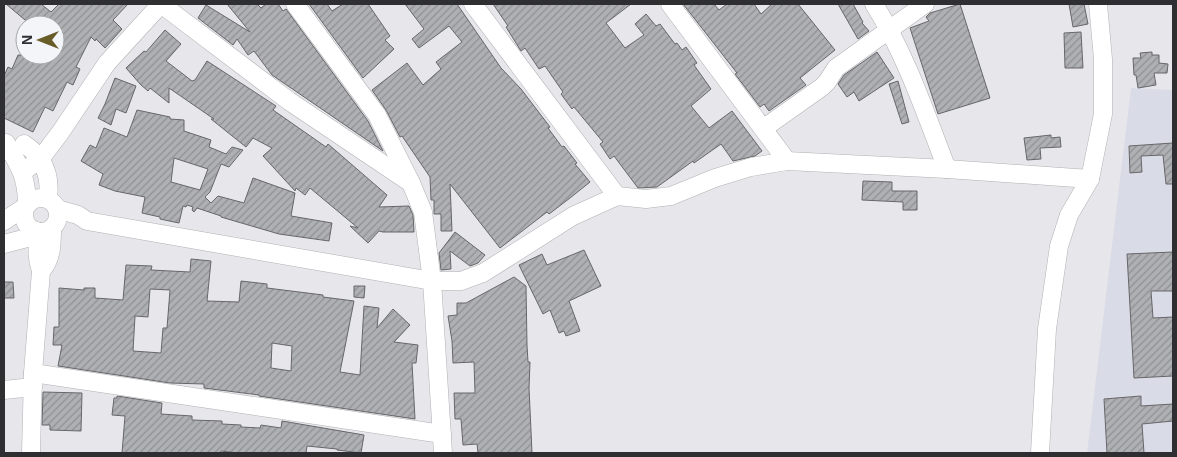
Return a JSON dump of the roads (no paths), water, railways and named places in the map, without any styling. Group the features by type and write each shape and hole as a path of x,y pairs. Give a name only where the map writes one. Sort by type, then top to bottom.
{"street":[{"path":"22,172 41,158 108,63 161,4 289,101 411,183"},
{"path":"296,4 377,115 411,183 423,212 432,281 443,453"},
{"path":"473,4 617,196"},
{"path":"670,4 787,161"},
{"path":"874,4 890,30 912,76 947,169"},
{"path":"764,128 822,87 836,68 925,4"},
{"path":"1040,453 1047,329 1059,246 1069,215 1090,180 1103,114 1103,59 1098,4"},
{"path":"5,142 24,144 42,142 60,133"},
{"path":"5,142 22,172 27,194 24,220 28,226 48,221 77,226 88,222 432,281 461,281 483,273 572,216 617,196 646,199 671,196 715,178 742,170 787,161 947,169 1090,180"},
{"path":"24,144 41,158 49,180 48,221 52,246 49,263 41,271 33,380 31,453"},
{"path":"4,221 38,198 48,221"},
{"path":"4,244 27,238 48,221"},
{"path":"4,390 33,380 442,434"}]}
